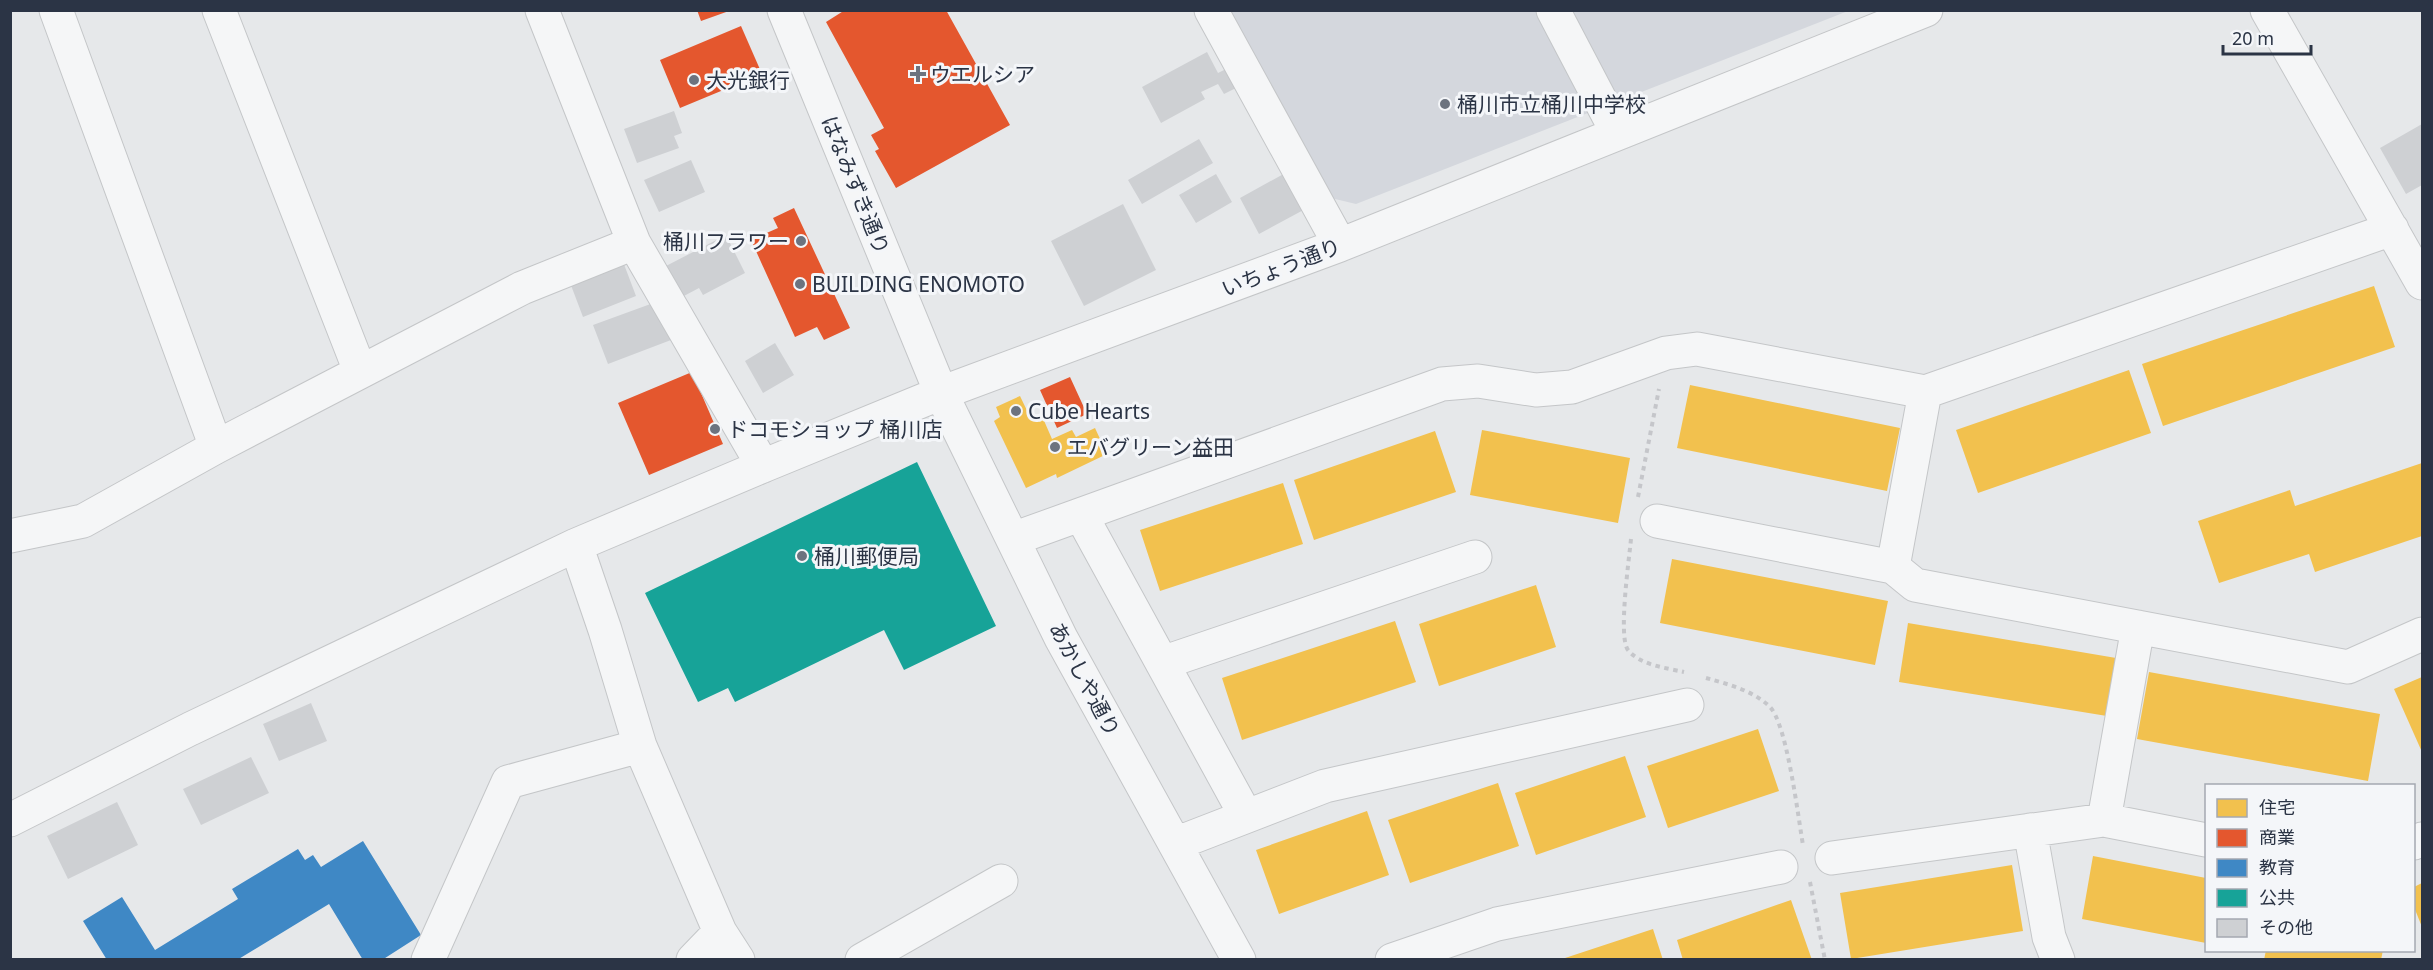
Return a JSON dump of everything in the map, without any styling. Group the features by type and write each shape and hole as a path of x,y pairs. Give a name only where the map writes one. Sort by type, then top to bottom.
{"street":[{"path":"56,10 216,447"},
{"path":"219,10 360,371"},
{"path":"542,10 634,243 763,466"},
{"name":"はなみずき通り","path":"784,10 941,393"},
{"path":"1211,10 1340,245"},
{"path":"1553,10 1617,132"},
{"name":"いちょう通り","path":"10,820 190,729 576,545 941,393 1340,245 1926,10"},
{"path":"2267,10 2422,283"},
{"path":"1013,539 1442,384 1478,381 1536,390 1572,387 1666,353 1697,349 1925,392 2392,229"},
{"path":"10,536 82,521 216,447 522,288 634,243"},
{"path":"1893,567 1925,392"},
{"name":"あかしや通り","path":"941,393 1061,638 1239,960"},
{"path":"1081,514 1246,816"},
{"path":"1642,517 1893,567 1915,585 2348,667 2422,634"},
{"path":"576,545 605,630 640,746 720,932 738,960"},
{"path":"1162,663 1475,557"},
{"path":"2104,820 2138,627"},
{"path":"1175,844 1324,786 1693,686"},
{"path":"428,960 508,782 640,746"},
{"path":"1392,960 1497,924 1807,864 2030,830 2104,820 2205,840"},
{"path":"2030,830 2049,937 2058,960"},
{"path":"862,960 1001,881"},
{"path":"693,960 720,932"}],"path":[{"path":"1666,353 1623,633 1628,650 1647,663 1693,686 1753,694 1771,707 1780,725 1825,960"}],"shaded area":[{"name":"桶川市立桶川中学校","path":"1228,11 1848,11 1356,204 1331,198"}],"building: 住宅":[{"path":"2374,286 2395,347 2163,426 2142,364"},
{"path":"2129,370 2151,433 1978,493 1956,430"},
{"path":"1690,385 1900,428 1887,491 1677,448"},
{"name":"エバグリーン益田","path":"1020,396 1032,421 1042,416 1052,439 1072,430 1076,437 1095,428 1107,454 1057,478 1056,474 1026,488 994,421 1000,417 996,407"},
{"path":"1482,430 1630,458 1618,523 1470,495"},
{"path":"1435,431 1456,492 1314,540 1294,480"},
{"path":"2422,463 2422,536 2315,572 2309,554 2219,583 2198,521 2290,490 2295,506"},
{"path":"1283,483 1303,544 1160,591 1140,530"},
{"path":"1672,559 1888,601 1875,665 1660,623"},
{"path":"1536,585 1556,647 1439,686 1419,624"},
{"path":"1395,621 1416,682 1242,740 1222,678"},
{"path":"1908,623 2122,659 2113,717 1899,682"},
{"path":"2149,672 2380,714 2368,781 2137,739"},
{"path":"2422,677 2422,752 2394,689"},
{"path":"1758,729 1779,791 1668,828 1647,766"},
{"path":"1625,756 1646,817 1536,855 1515,793"},
{"path":"1498,783 1519,846 1410,883 1388,820"},
{"path":"1367,811 1389,875 1279,914 1256,850"},
{"path":"2093,856 2205,878 2205,943 2082,919"},
{"path":"2012,865 2023,931 1851,959 1840,893"},
{"path":"2422,883 2422,927 2415,910 2415,886"},
{"path":"1791,900 1812,960 1683,960 1677,940"},
{"path":"1653,929 1663,960 1562,960 1562,959"},
{"path":"2266,952 2383,952 2381,960 2264,960"}],"building: 商業":[{"path":"697,10 729,10 729,11 701,21"},
{"name":"ウエルシア","path":"845,10 946,10 1010,125 896,188 875,151 879,149 871,135 884,128 826,22"},
{"path":"741,26 762,74 680,108 660,60"},
{"name":"BUILDING ENOMOTO","path":"794,208 850,328 824,340 817,327 795,337 751,240 778,228 773,218"},
{"path":"692,372 723,444 649,475 618,403"},
{"path":"1070,377 1087,414 1057,428 1040,390"}],"building: 教育":[{"path":"363,841 421,935 382,960 363,960 329,904 237,960 107,960 83,921 122,897 155,950 238,899 232,889 298,849 305,860 313,855 321,867"}],"building: 公共":[{"path":"917,462 996,626 904,670 884,630 735,702 728,688 698,702 645,593"}],"building: その他":[{"path":"1207,52 1218,73 1232,66 1242,85 1224,94 1218,84 1201,92 1205,99 1161,123 1142,87"},
{"path":"674,111 682,133 674,136 679,148 637,163 624,129"},
{"path":"2422,124 2422,185 2406,194 2380,148"},
{"path":"1199,139 1213,163 1142,204 1128,180"},
{"path":"691,160 705,192 659,212 644,180"},
{"path":"1289,171 1309,207 1259,234 1240,198"},
{"path":"1216,174 1232,202 1196,223 1179,195"},
{"path":"1123,204 1156,270 1084,306 1051,241"},
{"path":"726,235 745,273 703,295 699,288 682,297 666,266"},
{"path":"622,259 636,296 583,317 569,280"},
{"path":"656,302 671,340 608,364 593,325"},
{"path":"775,343 794,375 763,393 745,361"},
{"path":"311,703 327,741 279,761 263,724"},
{"path":"251,757 269,793 201,825 183,789"},
{"path":"117,802 138,845 68,879 47,836"}],"place":[{"name":"ウエルシア","path":"918,74"},
{"name":"大光銀行","path":"694,80"},
{"name":"桶川市立桶川中学校","path":"1445,104"},
{"name":"桶川フラワー","path":"801,241"},
{"name":"BUILDING ENOMOTO","path":"800,284"},
{"name":"Cube Hearts","path":"1016,411"},
{"name":"ドコモショップ 桶川店","path":"715,429"},
{"name":"エバグリーン益田","path":"1055,447"},
{"name":"桶川郵便局","path":"802,556"}]}
